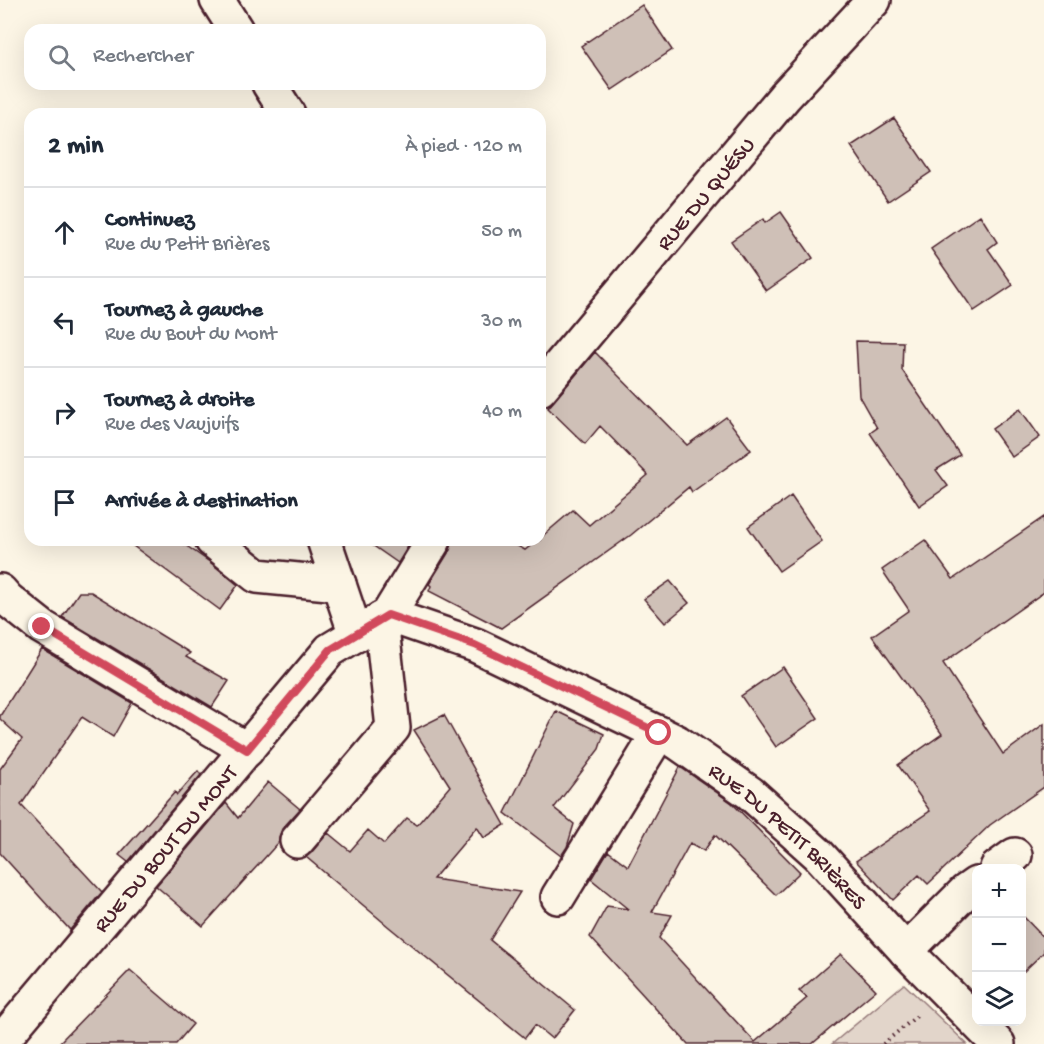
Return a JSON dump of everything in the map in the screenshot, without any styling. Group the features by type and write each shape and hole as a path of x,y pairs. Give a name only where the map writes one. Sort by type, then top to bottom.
{"street":[{"path":"217,0 232,24"},
{"name":"RUE DU QUÉSU","path":"546,382 785,96 874,0"},
{"path":"273,90 284,108"},
{"path":"220,546 257,576 339,584"},
{"path":"297,841 393,728 375,623 339,584 326,546"},
{"path":"375,623 430,546"},
{"path":"0,591 42,627 247,750"},
{"name":"RUE DU PETIT BRIÈRES","path":"375,623 475,645 677,742 759,800 818,854 906,951 998,1044"},
{"name":"RUE DU BOUT DU MONT","path":"0,1043 330,650 375,623"},
{"path":"558,897 659,733"},
{"path":"906,951 972,887"}],"path":[{"path":"883,1044 946,991"}],"shaded area":[{"path":"904,984 967,1044 832,1044"}],"building":[{"path":"642,5 672,50 612,90 581,46"},
{"path":"894,118 931,172 888,201 851,146"},
{"path":"781,212 813,258 766,291 731,241 763,219 765,223"},
{"path":"980,215 997,242 988,249 1013,285 974,311 931,249"},
{"path":"856,341 903,342 902,370 960,455 936,470 948,486 919,506 870,433 877,428 859,396"},
{"path":"595,352 687,445 726,417 751,450 692,492 689,487 631,535 501,628 429,591 431,586 429,584 451,546 518,546 525,550 530,546 546,546 546,533 573,510 589,525 648,475 600,426 585,444 548,408"},
{"path":"1020,409 1040,437 1012,457 992,429"},
{"path":"791,496 822,541 779,571 748,527"},
{"path":"1044,517 1044,592 943,663 1003,754 1044,724 1044,787 990,825 928,884 919,875 893,900 856,861 930,811 898,765 942,734 872,636 909,610 882,570 925,540 953,579"},
{"path":"133,546 187,546 211,563 238,585 220,610"},
{"path":"374,546 408,546 398,563"},
{"path":"670,581 689,603 665,623 644,599"},
{"path":"79,592 91,592 190,653 186,657 229,681 212,707 62,617"},
{"path":"42,649 132,703 113,737 82,717 21,805 102,892 70,930 0,853 0,769 22,739 0,719 0,716"},
{"path":"783,667 818,718 776,747 741,696"},
{"path":"556,711 604,734 599,749 554,808 574,824 567,847 561,856 505,813"},
{"path":"444,715 505,825 484,838 477,827 433,879 520,892 490,940 575,1010 552,1039 535,1025 525,1038 306,857 328,833 350,851 368,830 384,844 407,818 417,825 450,786 414,730"},
{"path":"680,767 732,803 800,872 776,895 715,835 704,851 690,843 652,912 672,915 659,938 755,1042 807,998 799,991 841,954 876,990 812,1044 688,1044 590,937 607,906 628,909 591,879 608,851 628,866"},
{"path":"198,771 201,775 128,862 119,855 175,792 177,795"},
{"path":"268,782 300,809 282,829 279,842 203,926 156,886 226,803 238,818"},
{"path":"1026,919 1044,938 1044,952 1026,969"},
{"path":"130,970 193,1024 176,1044 58,1044"}],"route":[{"path":"42,627 247,750 330,650 388,615 475,645 659,733"}]}
